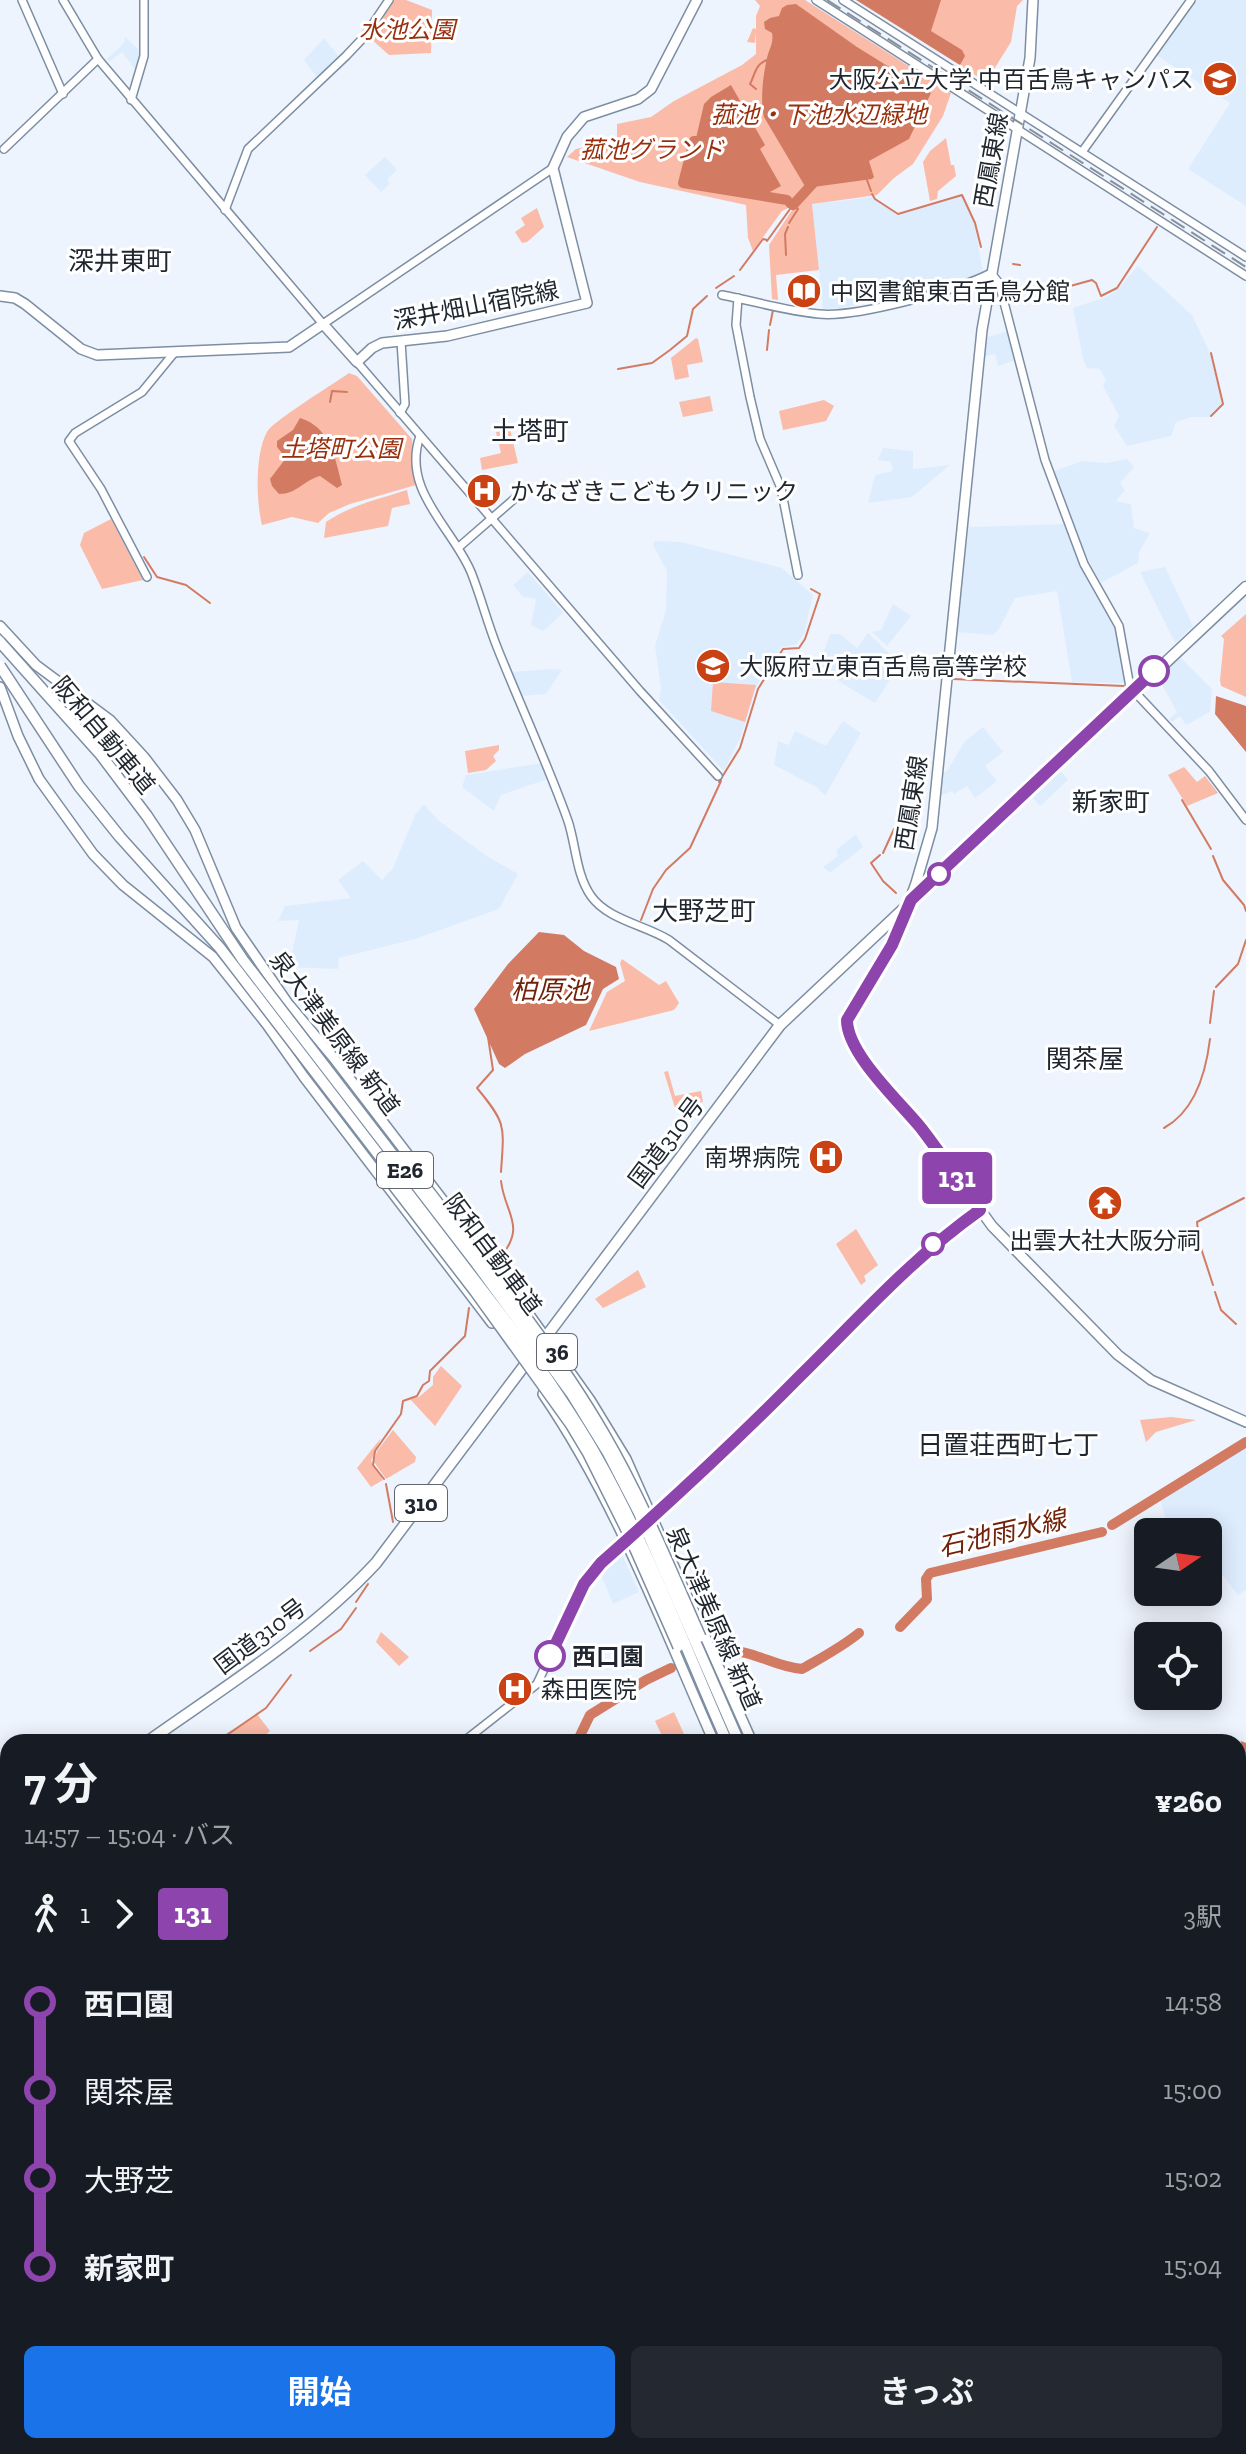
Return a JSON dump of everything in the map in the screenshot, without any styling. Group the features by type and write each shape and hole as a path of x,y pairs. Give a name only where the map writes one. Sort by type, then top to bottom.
{"highway":[{"name":"国道310号","path":"158,1734 295,1637 344,1597 376,1563 780,1025 1246,587"},
{"name":"阪和自動車道","path":"0,642 101,755 147,816 243,960 571,1393 608,1453 639,1513 736,1734"},
{"name":"阪和自動車道","path":"0,666 79,786 120,837 220,948 520,1339 563,1401 624,1508 723,1734"}],"main road":[{"path":"553,168 567,137 584,117 638,99 651,89 697,0"},
{"name":"西鳳東線","path":"1033,0 1030,58 982,330 933,819 911,900 892,945 847,1020 848,1033 880,1083 919,1125 1004,1240 1136,1370 1151,1380 1246,1422"},
{"name":"深井畑山宿院線","path":"357,362 377,344 495,326 587,303 553,168"},
{"path":"0,296 15,298 25,304 88,353 174,353 289,347 323,324 357,362"},
{"name":"泉大津美原線 新道","path":"0,626 51,679 110,720 153,768 195,830 236,928 290,1006 543,1340 586,1403 633,1487 746,1734"},
{"name":"泉大津美原線 新道","path":"0,687 18,736 39,779 93,854 123,885 213,957 475,1292 570,1424 629,1536 716,1734"},
{"name":"36","path":"290,1006 333,1057 546,1335 619,1447 652,1515 747,1734"},
{"name":"36","path":"263,1019 524,1365 583,1457 625,1541 710,1734"}],"street":[{"path":"22,0 63,94"},
{"path":"63,0 98,59 323,324 553,168"},
{"path":"131,100 144,56 144,0"},
{"path":"225,210 248,149 364,37 389,0"},
{"path":"816,0 981,103 1246,276"},
{"path":"843,0 1246,257"},
{"path":"1082,152 1191,0"},
{"path":"4,149 98,59"},
{"path":"722,295 818,314 841,314 923,295 991,273 999,283 1045,460 1084,564 1119,626 1133,692 1209,771 1246,820"},
{"path":"738,298 736,325 751,399 760,439 781,488 798,575"},
{"path":"400,413 405,404 401,341"},
{"path":"147,577 101,489 69,441 75,433 142,392 174,353"},
{"path":"357,362 661,715 718,776"},
{"path":"420,436 416,458 423,496 459,547 470,570 495,643 553,781 571,830 582,878 591,896 600,906 619,917 669,940 780,1025"},
{"path":"459,547 521,493"},
{"path":"473,1734 537,1684 584,1584 601,1563 800,1377 909,1266 938,1240 980,1210"}],"shaded area":[{"name":"大阪公立大学 中百舌鳥キャンパス","path":"1197,0 1246,0 1246,206 1188,169 1230,103 1156,55"},
{"path":"125,37 141,52 137,72 122,52 109,62 107,59 124,43"},
{"path":"324,38 340,58 317,77 304,60"},
{"path":"385,157 397,170 387,179 390,184 381,192 365,175"},
{"path":"962,196 975,226 983,273 957,283 874,304 873,301 823,309 812,204 872,197 897,215"},
{"path":"1138,266 1192,315 1210,353 1222,404 1211,417 1192,417 1176,422 1171,436 1127,446 1114,426 1119,416 1103,386 1106,380 1100,369 1087,368 1083,359 1073,308 1117,290"},
{"path":"1008,331 1016,360 998,366 995,354 982,357 984,338"},
{"path":"883,448 913,451 913,469 950,465 912,497 868,503 875,475 893,471 891,462 878,460"},
{"path":"1127,459 1134,467 1120,483 1125,490 1116,501 1131,504 1134,528 1150,533 1139,552 1138,563 1101,583 1081,546 1054,471 1083,461 1106,463"},
{"path":"1065,524 1080,565 1115,626 1125,683 1072,682 1057,591 1015,598 993,635 956,632 967,527"},
{"name":"大阪府立東百舌鳥高等学校","path":"655,541 681,542 782,568 813,595 804,634 796,645 782,647 757,685 741,736 724,771 659,700 661,689 655,646 666,610 667,571 653,545"},
{"path":"1165,567 1193,626 1175,643 1140,572"},
{"path":"528,572 563,613 543,631 531,625 536,599 523,597 513,585"},
{"path":"893,604 911,616 887,646 872,632 881,630"},
{"path":"868,633 900,664 875,703 819,665 830,634 840,634 857,648"},
{"path":"1179,656 1212,689 1210,712 1186,725 1180,716 1172,722 1169,719 1177,712 1157,676"},
{"path":"562,670 546,694 522,696 512,672"},
{"path":"843,721 861,733 825,796 818,788 774,765 778,741 789,745 795,731 826,746"},
{"path":"983,727 1003,752 985,766 997,781 975,798 967,786 954,794 952,791 940,796 941,774 947,771 965,741"},
{"path":"542,763 548,779 501,795 494,811 462,787 466,775"},
{"path":"1059,769 1068,780 1040,806 1031,796"},
{"path":"424,804 438,820 488,857 518,874 499,909 415,939 339,958 338,969 288,967 288,964 273,966 270,961 291,958 299,920 278,921 285,906 351,898 338,880 363,861 382,880 393,868 415,815"},
{"path":"856,834 863,847 830,873 823,867 838,856 836,850"},
{"path":"1246,1447 1246,1590 1238,1595 1222,1574 1222,1518 1166,1518 1161,1499"},
{"path":"620,1550 639,1592 613,1604 599,1570"}],"green space":[{"name":"水池公園","path":"394,0 406,0 432,10 431,53 389,55 370,38"},
{"name":"菰池・下池水辺緑地","path":"755,0 805,0 951,93 943,116 913,164 877,195 812,204 819,270 776,275 778,300 772,299 769,245 796,204 782,211 753,251 748,238 746,205 640,182 567,157 576,149 617,139 617,124 651,117 756,54 756,32 755,43 747,42 753,28 756,29 760,6"},
{"name":"菰池・下池水辺緑地","path":"858,0 1023,0 1017,6 1011,42 986,82"},
{"path":"946,138 956,176 938,191 937,199 930,201 923,162 930,151"},
{"path":"537,208 544,227 522,243 515,232 525,225 521,218"},
{"path":"696,338 703,362 687,365 689,377 675,380 671,358"},
{"name":"土塔町公園","path":"349,373 357,376 412,439 416,485 350,504 329,513 318,523 292,517 262,525 258,477 260,452 267,432 292,411"},
{"path":"710,396 713,411 683,417 679,402"},
{"path":"824,400 834,406 826,421 783,430 779,411"},
{"path":"510,429 518,463 482,470 480,458 501,453 496,432"},
{"path":"407,490 410,504 392,508 388,526 324,538 326,522 336,516"},
{"path":"111,519 143,580 102,589 80,545 84,533"},
{"path":"1246,614 1246,697 1221,686 1220,680 1224,639 1221,636"},
{"path":"713,682 756,685 745,722 711,711"},
{"path":"499,745 493,756 496,761 486,770 468,773 465,751"},
{"path":"1184,767 1197,782 1205,776 1218,793 1187,806 1168,775"},
{"path":"622,959 659,985 666,981 679,1003 674,1010 589,1031 607,992 625,981 620,963"},
{"path":"668,1071 675,1096 701,1091 703,1102 675,1108 664,1072"},
{"path":"856,1229 878,1265 864,1276 866,1281 861,1285 836,1244"},
{"path":"638,1270 646,1287 603,1308 595,1299"},
{"path":"441,1366 462,1386 435,1426 410,1399 419,1397 433,1385 433,1377"},
{"path":"1171,1417 1196,1420 1156,1432 1146,1442 1140,1420"},
{"path":"393,1430 416,1457 415,1462 386,1479 374,1462 377,1451"},
{"path":"381,1438 371,1461 383,1480 371,1487 357,1468"},
{"path":"381,1632 409,1657 399,1666 376,1642"},
{"path":"674,1712 684,1734 661,1734 655,1721"},
{"path":"257,1714 270,1731 267,1734 226,1734"}],"water":[{"path":"856,0 941,0 931,31 962,50 965,56 960,65"},
{"path":"796,4 931,93 909,139 869,161 872,179 806,188 764,117 763,80 772,33 765,29 764,22 779,16 787,5"},
{"path":"731,85 765,145 760,149 781,186 768,193 686,181 704,104"},
{"path":"300,418 318,428 330,444 342,485 337,488 320,476 285,493 279,494 272,486 270,479 286,458 277,447 277,441 293,430"},
{"path":"1216,696 1246,706 1246,752 1215,714"},
{"name":"柏原池","path":"539,932 564,935 584,951 616,967 619,979 603,989 586,1025 525,1054 505,1068 499,1064 474,1009 508,964"}],"waterway":[{"path":"756,89 750,84 758,67 767,60"},
{"path":"697,141 694,141 683,183 787,200"},
{"path":"790,203 793,205 816,180"},
{"path":"867,180 871,191"},
{"path":"872,194 898,214 962,195 975,223 981,247"},
{"path":"789,223 798,209 793,205"},
{"path":"767,241 793,205"},
{"path":"786,255 785,234 788,227"},
{"path":"1038,292 1045,293 1092,280 1101,296 1117,288 1157,227"},
{"path":"740,270 763,239 767,240"},
{"path":"1013,264 1020,265"},
{"path":"716,288 734,276"},
{"path":"618,369 652,363 670,350 687,336 693,309 707,296"},
{"path":"770,325 773,310"},
{"path":"767,350 769,330"},
{"path":"1211,353 1223,404 1211,416"},
{"path":"330,402 332,391 347,392"},
{"path":"144,557 157,577 186,585 210,603"},
{"path":"719,782 740,748 758,689 783,649 799,648 805,639 820,594 811,589"},
{"path":"953,679 1124,686"},
{"path":"641,920 653,889 666,870 690,848 721,781"},
{"path":"1182,800 1211,849"},
{"path":"883,853 894,829"},
{"path":"880,855 871,863 896,893"},
{"path":"1213,856 1223,880 1246,911"},
{"path":"1216,987 1238,964 1246,940"},
{"path":"1210,1023 1214,991"},
{"path":"488,1037 493,1070 477,1088 499,1118 503,1135 501,1172"},
{"path":"1164,1128 1184,1112 1197,1090 1210,1039"},
{"path":"500,1258 508,1247 513,1228 501,1181"},
{"path":"1213,1285 1199,1242 1197,1222 1244,1198"},
{"path":"1215,1292 1221,1310 1236,1324"},
{"path":"384,1479 373,1465 375,1451 401,1414 403,1401 417,1396 429,1381 430,1371 465,1336 469,1308"},
{"name":"石池雨水線","path":"1112,1525 1246,1442"},
{"path":"386,1484 393,1522"},
{"name":"石池雨水線","path":"900,1627 927,1599 926,1579 930,1573 1102,1532"},
{"path":"356,1602 368,1584"},
{"path":"310,1651 341,1629 356,1608"},
{"name":"石池雨水線","path":"723,1651 743,1652 802,1669 859,1633"},
{"name":"石池雨水線","path":"581,1734 590,1715 671,1668"},
{"path":"228,1734 266,1708 291,1675"}],"railway":[{"path":"827,0 1246,267"}],"bus line":[{"name":"131","path":"550,1656 591,1573 800,1377 909,1266 938,1240 980,1210 919,1125 880,1083 848,1033 847,1020 892,945 911,900 1154,671"}],"place":[{"name":"大阪公立大学 中百舌鳥キャンパス","path":"1220,79"},
{"name":"中図書館東百舌鳥分館","path":"804,291"},
{"name":"かなざきこどもクリニック","path":"484,491"},
{"name":"大阪府立東百舌鳥高等学校","path":"713,666"},
{"name":"南堺病院","path":"826,1157"},
{"name":"出雲大社大阪分祠","path":"1105,1203"},
{"name":"西口園","path":"550,1656"},
{"name":"森田医院","path":"515,1689"}],"district":[{"name":"深井東町","path":"120,261"},
{"name":"土塔町","path":"530,431"},
{"name":"新家町","path":"1111,802"},
{"name":"大野芝町","path":"704,911"},
{"name":"関茶屋","path":"1085,1059"},
{"name":"日置荘西町七丁","path":"1008,1445"}],"park label":[{"name":"菰池グランド","path":"652,149"}]}
